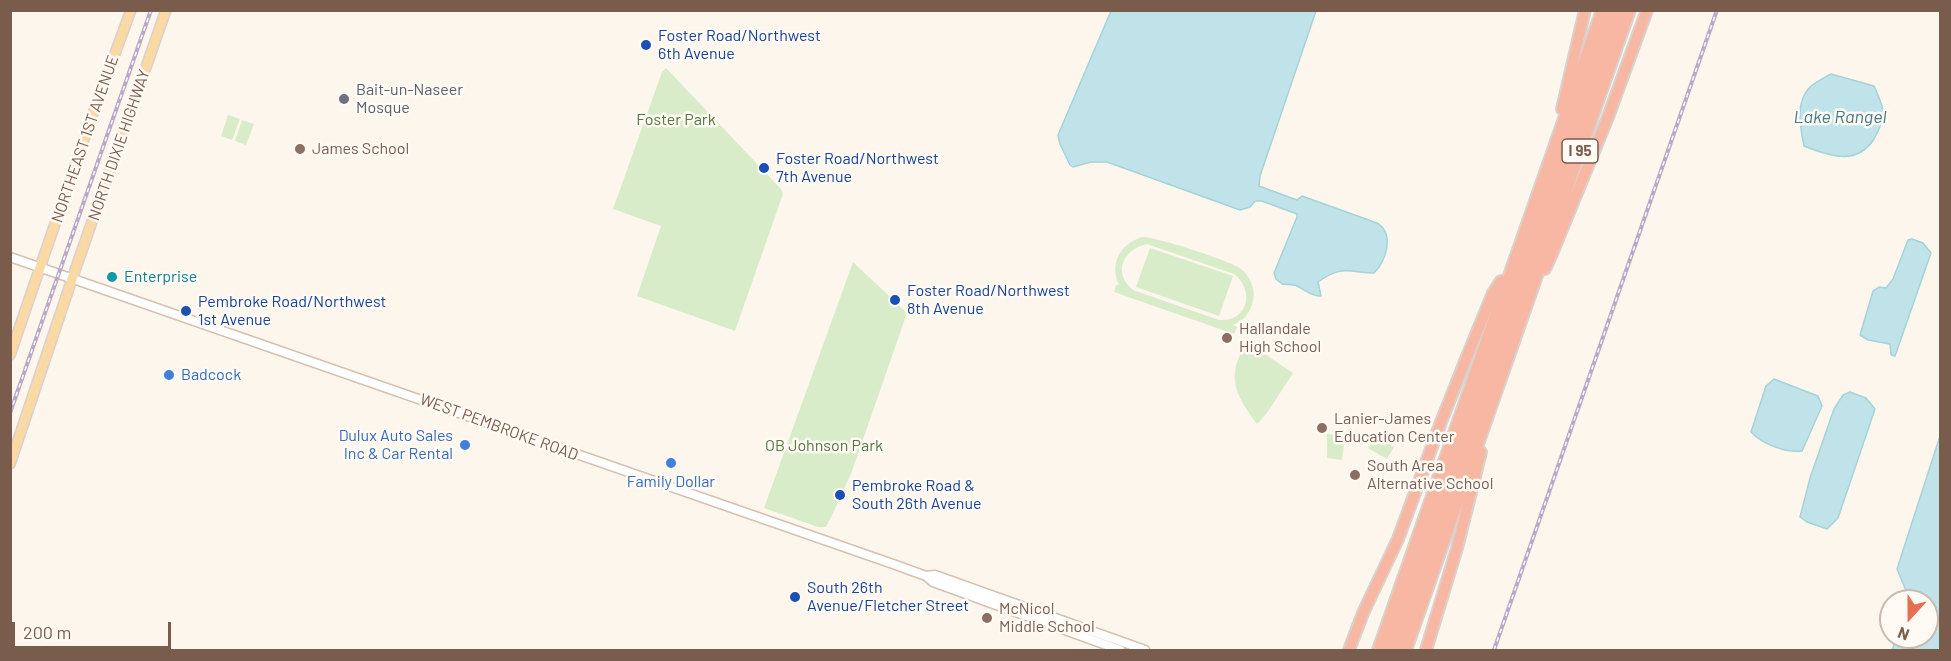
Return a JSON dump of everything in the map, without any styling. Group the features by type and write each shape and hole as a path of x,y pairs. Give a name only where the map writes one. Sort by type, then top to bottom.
{"highway":[{"path":"1557,134 1565,90 1585,10"},
{"name":"I 95","path":"1378,651 1602,10"},
{"path":"1388,651 1610,10"},
{"path":"1397,651 1621,10"},
{"name":"I 95","path":"1406,651 1630,10"},
{"path":"1532,292 1556,246 1608,117 1647,10"},
{"path":"1349,651 1363,612 1395,544 1440,422 1493,293 1512,263"},
{"path":"1426,651 1457,548 1481,456 1489,411"}],"main road":[{"name":"NORTHEAST 1ST AVENUE","path":"10,355 131,10"},
{"name":"NORTH DIXIE HIGHWAY","path":"10,464 166,10"},
{"name":"WEST PEMBROKE ROAD","path":"10,257 926,576 944,587 1120,651"},
{"name":"WEST PEMBROKE ROAD","path":"926,576 935,575 1145,651"}],"green space":[{"name":"Foster Park","path":"666,68 781,189 783,194 735,331 637,296 661,226 613,209 662,72"},
{"path":"228,115 240,119 232,140 221,136"},
{"path":"242,120 254,124 246,145 235,141"},
{"path":"1142,237 1176,245 1221,260 1244,271 1251,283 1254,296 1246,316 1233,325 1237,327 1234,334 1114,292 1116,285 1119,285 1115,270 1118,256 1134,240","holes":["1147,244 1234,274 1243,284 1246,303 1239,314 1233,318 1219,320 1133,290 1123,276 1122,269 1126,256"]},
{"path":"1150,248 1233,276 1219,316 1136,287"},
{"name":"OB Johnson Park","path":"853,262 907,313 851,474 826,527 818,527 764,508"},
{"path":"1247,342 1293,373 1267,413 1257,424 1238,394 1236,385 1236,365"},
{"path":"1327,434 1336,435 1335,442 1344,444 1342,460 1327,458"},
{"path":"1375,436 1394,447 1387,459 1368,448"}],"water":[{"path":"1111,11 1316,11 1260,176 1259,186 1297,200 1302,196 1377,223 1386,234 1387,248 1382,262 1374,273 1339,271 1333,273 1318,282 1321,296 1311,294 1295,285 1282,284 1276,279 1274,273 1297,214 1262,201 1255,201 1250,207 1240,210 1107,162 1091,162 1073,167 1070,165 1058,135"},
{"name":"Lake Rangel","path":"1831,74 1874,86 1882,106 1882,119 1874,139 1859,153 1851,156 1823,153 1804,146 1800,122 1802,100 1810,87"},
{"path":"1908,240 1923,243 1931,253 1895,356 1891,355 1890,344 1868,340 1860,335 1873,291 1879,287 1886,288 1893,279"},
{"path":"1774,379 1818,396 1822,406 1802,451 1789,451 1775,447 1751,432 1766,386"},
{"path":"1850,392 1866,398 1875,409 1838,518 1827,529 1800,517 1810,478 1834,409 1843,395"},
{"path":"1940,436 1940,650 1892,650 1939,649 1939,589 1905,589 1897,569"}],"railway":[{"path":"10,413 151,10"},
{"path":"1494,650 1717,10"}],"place":[{"name":"Foster Road/Northwest 6th Avenue","path":"646,45"},
{"name":"Bait-un-Naseer Mosque","path":"344,99"},
{"name":"James School","path":"300,149"},
{"name":"Foster Road/Northwest 7th Avenue","path":"764,168"},
{"name":"Enterprise","path":"112,277"},
{"name":"Foster Road/Northwest 8th Avenue","path":"895,300"},
{"name":"Pembroke Road/Northwest 1st Avenue","path":"186,311"},
{"name":"Hallandale High School","path":"1227,338"},
{"name":"Badcock","path":"169,375"},
{"name":"Lanier-James Education Center","path":"1322,428"},
{"name":"Dulux Auto Sales Inc & Car Rental","path":"465,445"},
{"name":"Family Dollar","path":"671,463"},
{"name":"South Area Alternative School","path":"1355,475"},
{"name":"Pembroke Road & South 26th Avenue","path":"840,495"},
{"name":"South 26th Avenue/Fletcher Street","path":"795,597"},
{"name":"McNicol Middle School","path":"987,618"}]}
